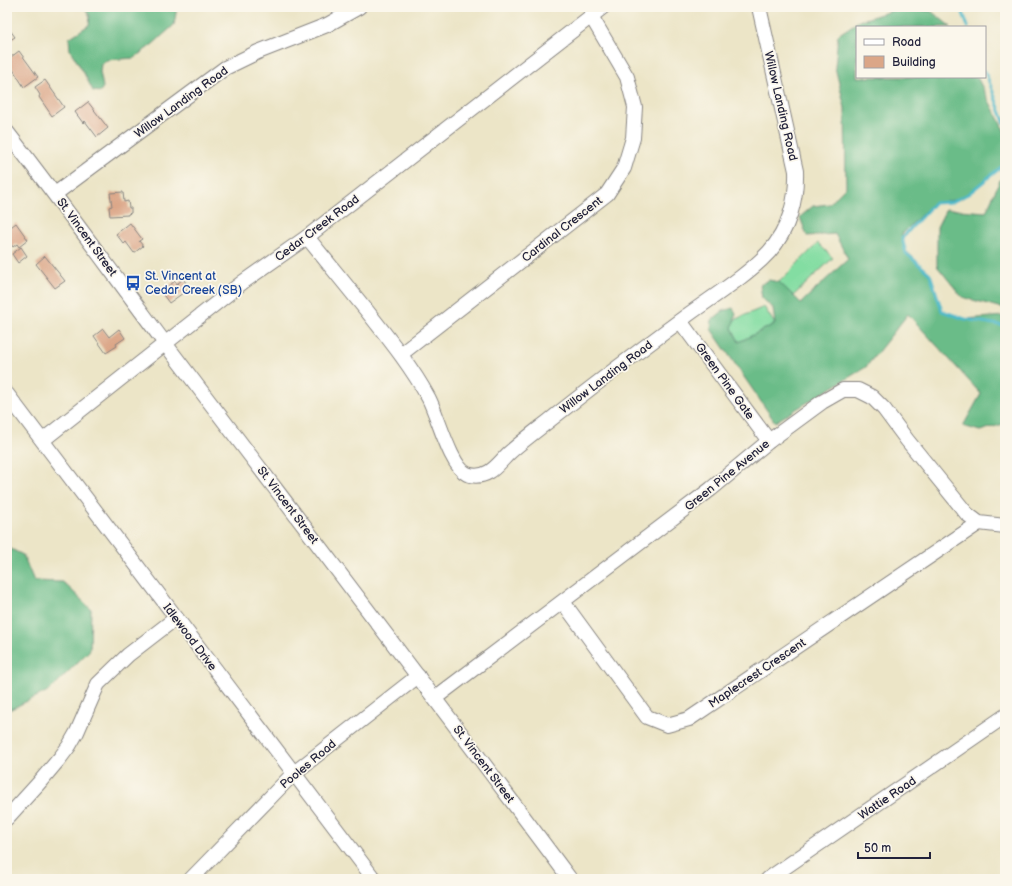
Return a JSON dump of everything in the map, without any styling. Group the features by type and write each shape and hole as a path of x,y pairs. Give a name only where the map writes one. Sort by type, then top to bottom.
{"street":[{"name":"Willow Landing Road","path":"55,194 225,68 258,52 327,25 359,7"},
{"name":"Cedar Creek Road","path":"42,440 243,282 308,237 603,7"},
{"name":"Willow Landing Road","path":"308,237 401,354 429,399 457,464 465,473 475,476 483,475 491,471 509,453 550,420 680,320 752,268 769,252 784,231 793,205 796,181 794,159 759,7"},
{"name":"Cardinal Crescent","path":"401,354 607,194 624,168 633,138 635,107 627,77 591,16"},
{"name":"St. Vincent Street","path":"7,132 55,194 165,344 435,698 570,879"},
{"name":"Green Pine Gate","path":"680,320 769,441"},
{"name":"Green Pine Avenue","path":"435,698 712,489 769,441 822,402 843,390 858,390 872,397 884,409 967,514 979,522 1005,526"},
{"name":"Idlewood Drive","path":"7,394 374,879"},
{"name":"Maplecrest Crescent","path":"563,602 647,717 666,725 689,719 979,522"},
{"path":"10,809 38,784 60,758 77,732 98,684 128,655 176,618"},
{"name":"Pooles Road","path":"191,879 294,772 418,676"},
{"name":"Wattie Road","path":"768,879 1005,716"}],"green space":[{"path":"84,7 177,7 174,25 153,44 134,58 107,60 101,64 100,72 103,87 100,92 93,91 70,50 69,38 89,25 90,16"},
{"path":"897,9 931,11 950,26 856,26 856,78 978,78 1005,132 1005,164 961,199 933,203 902,234 905,250 930,274 942,311 965,319 1005,316 1005,427 1003,424 980,431 963,426 981,394 908,314 866,367 775,422 711,329 712,320 723,311 733,308 736,314 732,328 739,342 775,324 773,308 762,298 760,285 769,280 779,282 801,303 848,259 835,234 807,236 800,217 813,206 829,204 846,187 845,108 835,67 838,35 859,21"},
{"path":"1000,180 1005,180 1005,306 1002,308 962,297 937,266 937,227 946,209 986,212"},
{"path":"818,243 833,258 793,296 779,282"},
{"path":"764,307 775,324 739,342 732,328 734,320"},
{"path":"7,547 23,555 34,581 63,582 91,609 90,650 50,690 7,711"}],"building":[{"path":"7,26 15,37 7,42"},
{"path":"19,51 38,77 24,87 7,60"},
{"path":"45,80 64,107 52,116 39,97 40,95 35,87"},
{"path":"88,102 108,128 97,137 85,121 83,123 75,112"},
{"path":"123,192 124,202 128,201 129,208 131,208 131,213 128,215 110,216 109,207 112,206 110,193"},
{"path":"16,223 28,240 19,247 17,244 13,247 7,239 11,236 7,230"},
{"path":"130,223 142,239 139,241 143,246 134,253 126,242 124,244 116,234"},
{"path":"21,247 27,256 18,263 12,254"},
{"path":"45,256 65,281 55,288 36,264"},
{"path":"183,279 190,288 169,303 161,292 175,281 177,284"},
{"path":"103,329 109,337 119,329 125,338 116,344 117,346 106,353 94,336"}],"waterway":[{"path":"958,7 962,10 968,26"},
{"path":"986,74 1005,124"},
{"path":"1005,164 968,194 952,202 934,203 902,238 906,253 930,274 942,311 965,319 1005,326"}],"place":[{"name":"St. Vincent at Cedar Creek (SB)","path":"133,283"}]}
